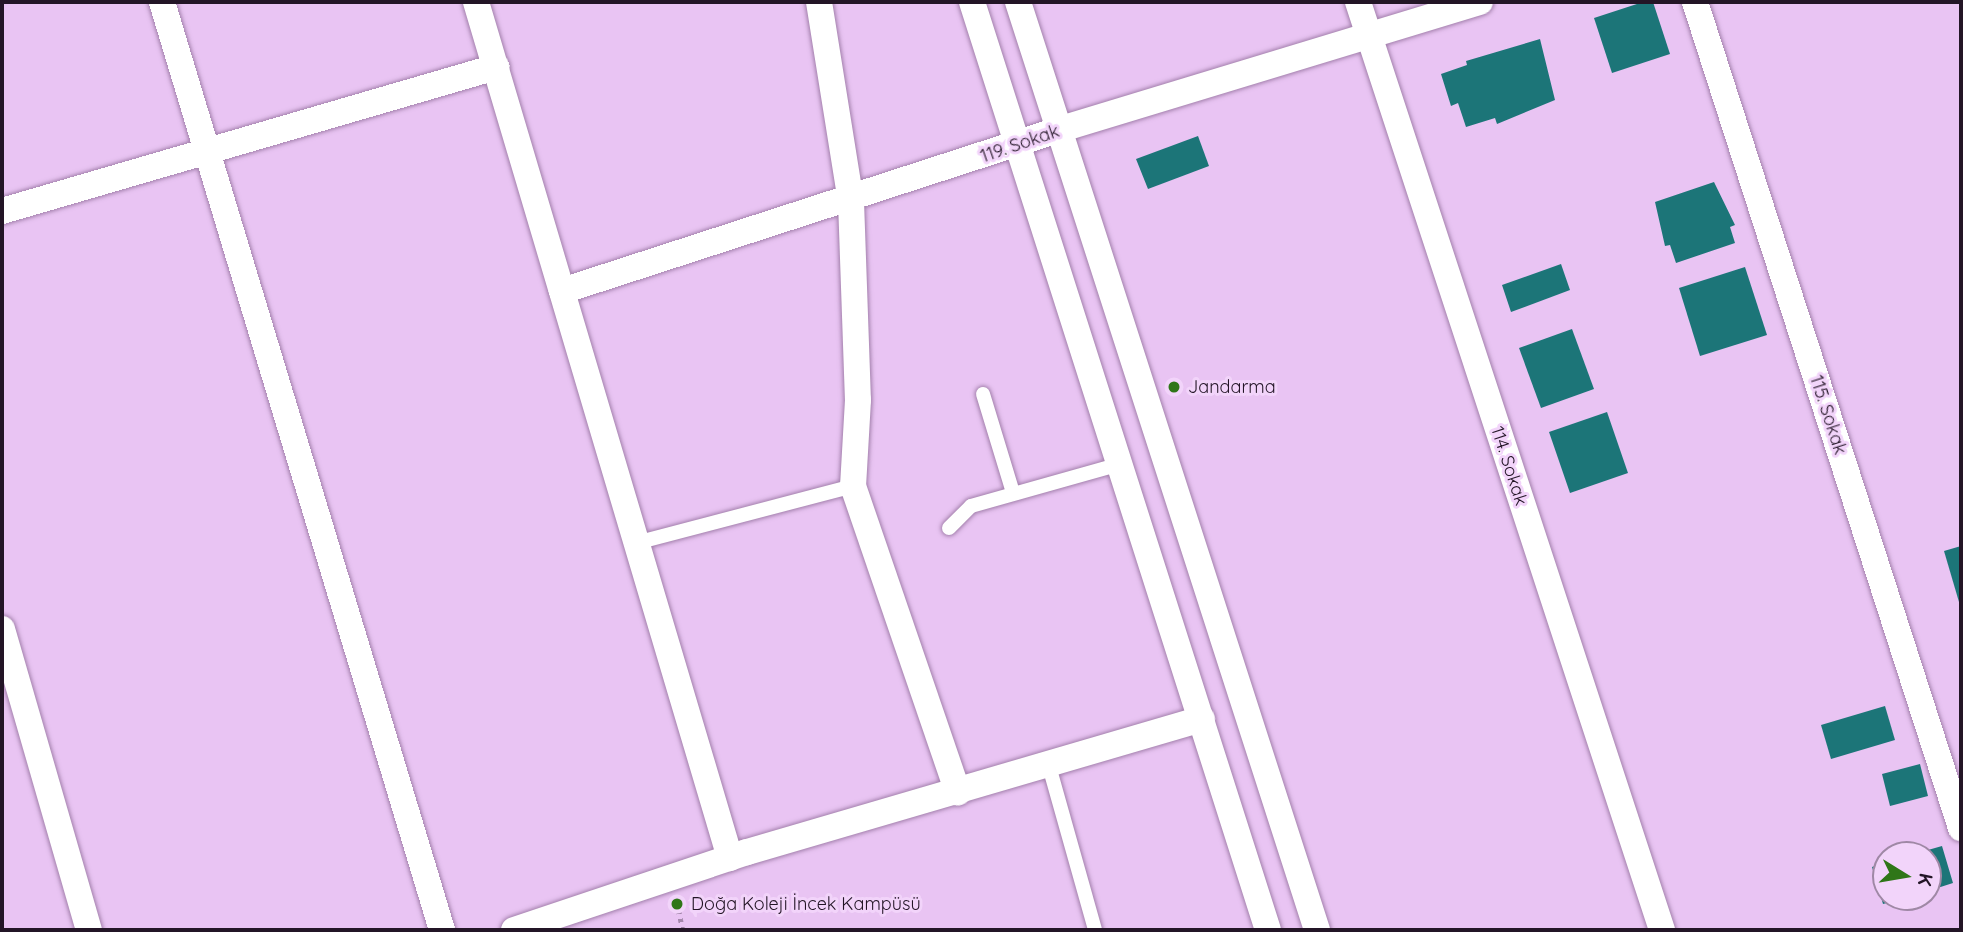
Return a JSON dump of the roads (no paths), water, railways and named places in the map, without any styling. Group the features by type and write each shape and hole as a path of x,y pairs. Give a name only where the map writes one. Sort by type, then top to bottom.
{"street":[{"path":"162,2 442,930"},
{"path":"476,2 730,858"},
{"path":"819,2 851,201 858,400 853,486 958,793"},
{"path":"972,2 1269,930"},
{"path":"1018,2 1317,930"},
{"name":"114. Sokak","path":"1358,2 1662,930"},
{"name":"119. Sokak","path":"562,291 851,201 1058,130 1480,2"},
{"name":"115. Sokak","path":"1695,2 1961,828"},
{"path":"2,211 496,67"},
{"path":"2,629 89,930"},
{"path":"514,930 730,858 1202,719"}],"lane":[{"path":"983,394 1013,493"},
{"path":"949,527 971,506 1120,464"},
{"path":"636,543 853,486"},
{"path":"1048,766 1096,930"}],"place":[{"name":"Jandarma","path":"1174,387"},
{"name":"Doğa Koleji İncek Kampüsü","path":"677,904"}]}
